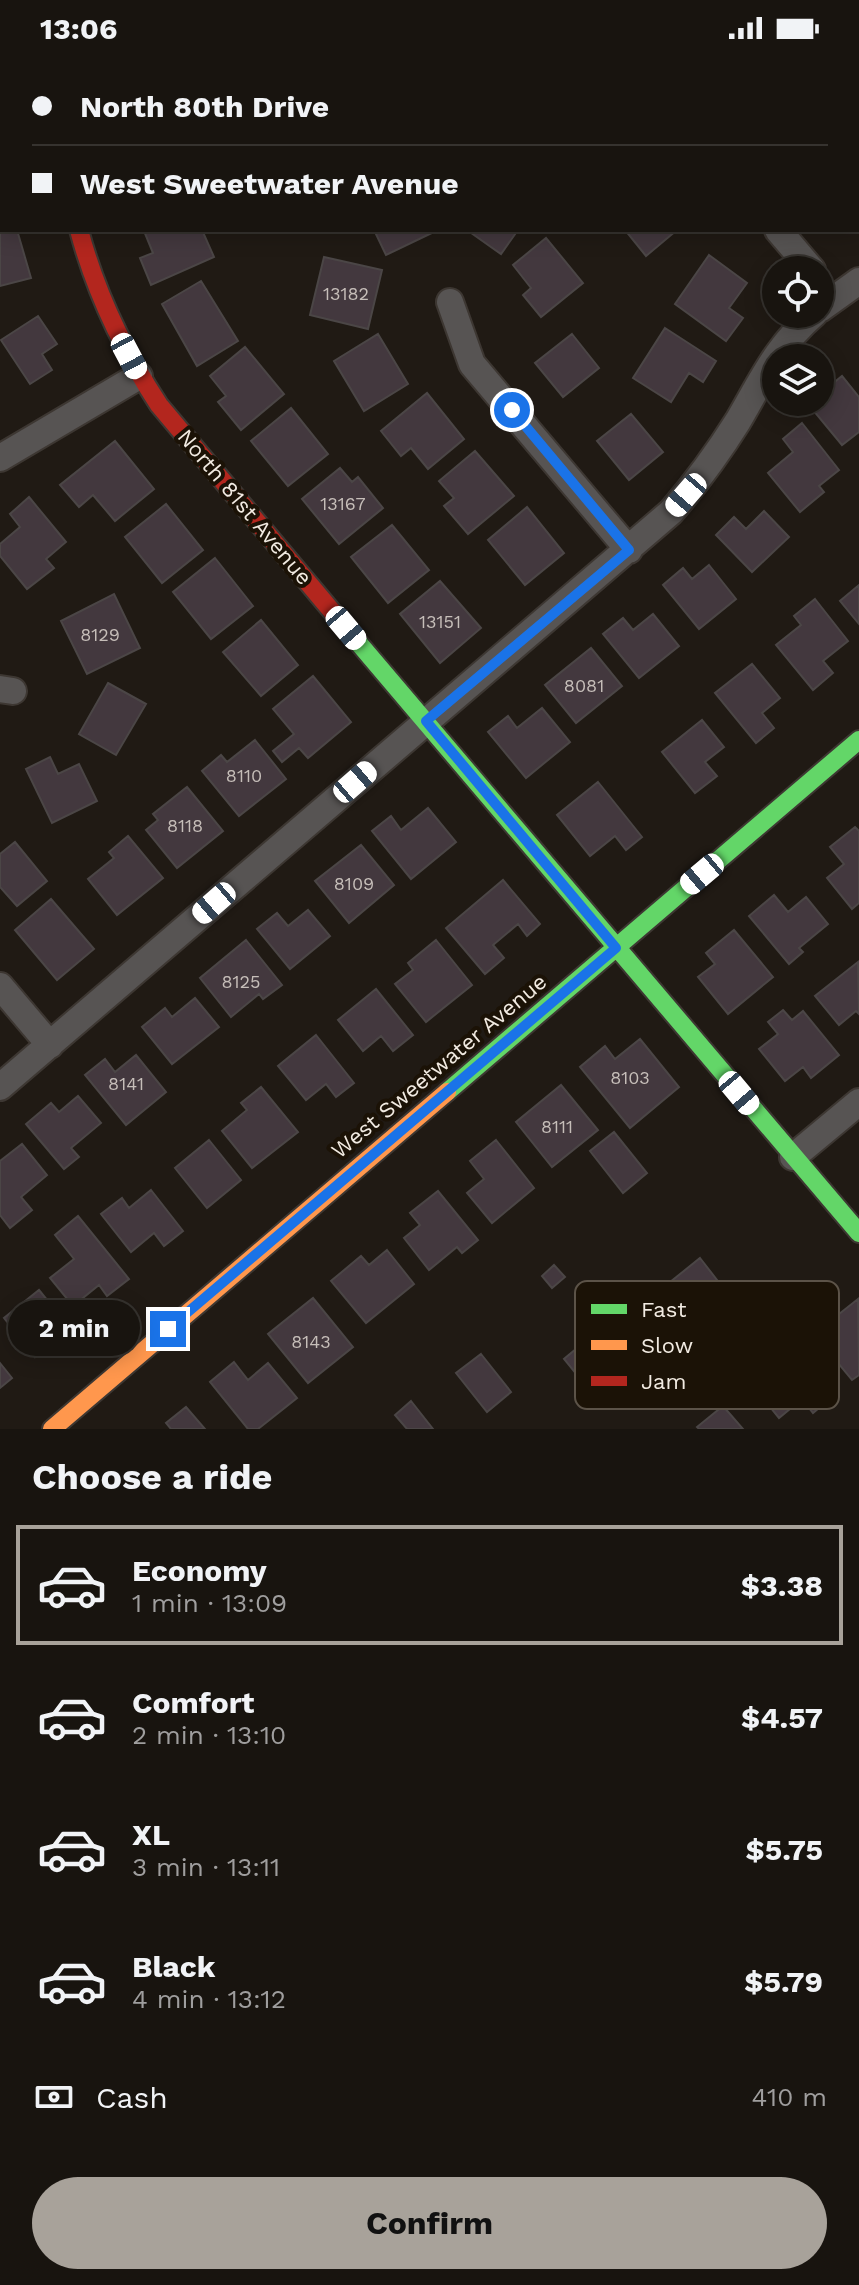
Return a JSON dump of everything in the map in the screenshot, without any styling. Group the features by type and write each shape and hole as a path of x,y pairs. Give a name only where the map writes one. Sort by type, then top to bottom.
{"street":[{"name":"North 81st Avenue","path":"79,232 86,261 108,316 139,376 188,441 859,1233"},
{"path":"780,232 800,256"},
{"path":"834,291 859,281"},
{"path":"450,302 472,364 629,550"},
{"path":"0,1087 671,512 701,478 771,361 798,328"},
{"path":"0,458 139,376"},
{"name":"West Sweetwater Avenue","path":"52,1429 859,740"},
{"path":"0,986 50,1045"},
{"path":"793,1157 859,1102"}],"building":[{"path":"0,232 18,232 31,278 0,286"},
{"path":"144,232 203,232 214,257 151,285 140,258 153,253"},
{"path":"375,232 434,232 386,255"},
{"path":"470,232 517,232 501,254"},
{"path":"627,232 675,232 646,256"},
{"path":"546,238 583,283 541,317 523,295 531,288 513,265"},
{"path":"709,255 747,283 729,308 743,318 726,341 675,304"},
{"path":"324,257 382,270 368,329 310,315"},
{"path":"201,281 238,341 197,366 162,304"},
{"path":"38,316 57,344 42,354 52,370 30,384 1,340"},
{"path":"665,328 716,361 703,382 689,373 671,402 633,378"},
{"path":"378,334 408,384 364,411 334,361"},
{"path":"572,334 599,368 563,397 535,363"},
{"path":"245,347 284,394 241,430 218,402 226,396 210,376"},
{"path":"842,376 859,397 859,432 842,445 818,416 834,416 834,383"},
{"path":"427,393 464,439 428,469 411,448 401,456 381,431"},
{"path":"291,408 328,454 288,486 251,441"},
{"path":"631,414 663,452 629,480 597,441"},
{"path":"802,423 839,470 819,486 824,492 800,512 768,473 793,452 783,439"},
{"path":"115,441 154,489 115,521 93,495 79,507 60,485"},
{"path":"475,451 514,496 468,534 444,506 454,498 439,481"},
{"path":"340,468 352,482 358,477 383,508 339,544 302,499"},
{"path":"29,497 66,542 46,559 54,568 27,589 0,556 0,544 20,527 10,514"},
{"path":"166,504 203,550 162,583 125,537"},
{"path":"527,507 564,553 525,585 488,540"},
{"path":"764,511 789,537 752,572 716,535 734,517 746,529"},
{"path":"392,525 429,570 388,603 351,557"},
{"path":"215,558 253,606 211,639 173,592"},
{"path":"709,565 736,599 699,629 663,585 683,568 692,579"},
{"path":"440,581 481,628 440,663 400,614"},
{"path":"859,585 859,624 840,601"},
{"path":"114,594 140,648 87,674 61,621"},
{"path":"815,599 848,641 823,661 833,673 813,690 776,645 801,625 794,616"},
{"path":"653,614 679,646 639,678 603,634 623,618 633,630"},
{"path":"261,620 298,665 261,696 223,652"},
{"path":"591,648 622,686 576,723 545,685"},
{"path":"752,664 780,698 762,713 774,728 756,743 715,693"},
{"path":"313,676 351,722 308,758 299,748 282,762 273,751 294,734 273,709"},
{"path":"108,683 146,704 116,755 79,734"},
{"path":"542,708 570,742 526,778 488,732 508,716 517,728"},
{"path":"702,720 724,747 705,762 717,776 695,793 662,752"},
{"path":"255,740 286,779 239,816 202,771 221,755 227,762"},
{"path":"50,757 58,774 79,764 97,801 52,823 26,769"},
{"path":"598,782 642,837 626,850 615,836 590,856 557,815"},
{"path":"187,787 223,831 177,868 146,830 158,820 153,814"},
{"path":"428,808 456,842 411,879 372,831 391,816 401,830"},
{"path":"855,827 859,831 859,903 852,909 827,878 844,864 830,847"},
{"path":"128,836 163,878 117,915 88,879 114,858 109,852"},
{"path":"15,842 47,881 17,906 0,887 0,854"},
{"path":"361,845 394,885 349,923 315,881"},
{"path":"503,880 540,924 527,936 518,924 493,945 504,958 485,974 446,928"},
{"path":"774,895 788,912 806,897 828,924 799,948 803,952 789,964 749,916"},
{"path":"51,899 94,949 57,980 15,930"},
{"path":"308,910 330,936 290,969 257,929 277,913 288,926"},
{"path":"734,930 773,977 728,1014 698,977 715,964 706,953"},
{"path":"246,940 282,985 263,999 259,994 231,1017 200,978"},
{"path":"436,940 472,985 426,1022 395,984 413,970 408,963"},
{"path":"858,962 859,1014 856,1011 839,1025 815,996"},
{"path":"376,989 413,1035 393,1051 381,1036 363,1051 338,1020"},
{"path":"195,998 219,1027 172,1064 142,1027 165,1008 172,1017"},
{"path":"783,1010 792,1020 803,1011 839,1055 811,1078 803,1067 785,1081 759,1049 778,1034 768,1022"},
{"path":"316,1035 354,1083 336,1097 326,1084 306,1100 278,1066"},
{"path":"640,1039 679,1087 630,1128 580,1067 605,1046 615,1059"},
{"path":"136,1055 166,1092 126,1125 85,1075 105,1059 115,1072"},
{"path":"561,1085 598,1130 552,1167 516,1122"},
{"path":"261,1087 298,1132 252,1168 222,1131 247,1110 241,1103"},
{"path":"78,1096 101,1123 71,1148 79,1157 64,1169 26,1124 51,1103 59,1112"},
{"path":"614,1132 647,1173 623,1193 590,1151"},
{"path":"209,1140 241,1180 207,1208 175,1168"},
{"path":"496,1140 534,1188 492,1223 467,1193 484,1179 470,1161"},
{"path":"22,1144 47,1175 21,1197 32,1210 10,1228 0,1215 0,1161"},
{"path":"151,1190 183,1231 164,1246 154,1233 131,1252 101,1214 122,1198 129,1208"},
{"path":"438,1191 478,1240 462,1253 457,1247 429,1270 404,1238 420,1225 410,1213"},
{"path":"78,1216 129,1279 107,1296 99,1285 73,1306 50,1278 74,1259 55,1235"},
{"path":"387,1250 414,1284 366,1323 331,1281 361,1256 369,1265"},
{"path":"700,1258 718,1281 671,1281"},
{"path":"554,1265 565,1277 552,1288 542,1276"},
{"path":"39,1290 70,1328 35,1357 4,1318"},
{"path":"313,1298 353,1347 308,1383 268,1334"},
{"path":"858,1299 859,1375 852,1380 839,1364 839,1314"},
{"path":"575,1350 575,1372 564,1359"},
{"path":"481,1354 511,1392 487,1412 456,1373"},
{"path":"234,1362 248,1380 268,1363 297,1398 258,1429 248,1429 210,1382"},
{"path":"0,1363 12,1378 0,1388"},
{"path":"411,1401 433,1429 407,1429 395,1415"},
{"path":"186,1407 205,1429 171,1429 166,1423"},
{"path":"719,1409 726,1409 743,1429 699,1429 697,1427"},
{"path":"772,1409 790,1409 779,1418"}],"traffic: fast":[{"path":"351,634 859,1233"},
{"path":"447,1092 859,740"}],"traffic: slow":[{"path":"52,1429 447,1092"}],"traffic: jam":[{"path":"80,232 112,321 159,405 351,634"}],"route":[{"path":"168,1329 616,948 426,721 629,550 512,410"}]}
